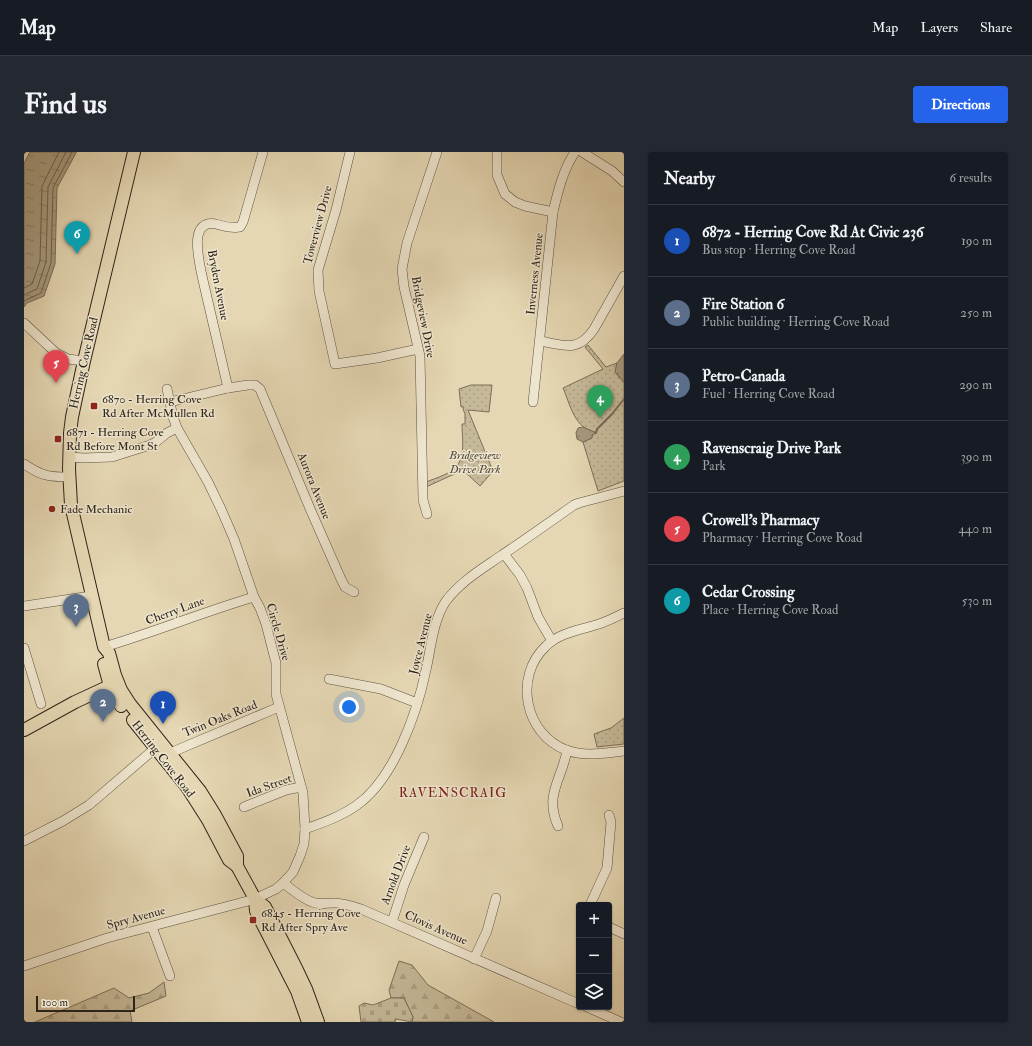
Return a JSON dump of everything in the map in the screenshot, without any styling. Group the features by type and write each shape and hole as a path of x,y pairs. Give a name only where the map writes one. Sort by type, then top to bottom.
{"main road":[{"name":"Herring Cove Road","path":"134,152 72,417 69,457 71,505 104,647 101,655 123,708 159,745 170,753 200,791 209,805 237,856 238,866 255,899 256,911 297,991 308,1022"},
{"path":"24,730 75,702 114,684"},
{"name":"Herring Cove Road","path":"159,745 208,820 229,860 238,866"},
{"name":"Herring Cove Road","path":"255,899 265,907 306,989 318,1022"}],"street":[{"name":"Bryden Avenue","path":"228,388 202,276 199,259 198,233 200,228 208,224 236,228 240,227 243,222 263,152"},
{"name":"Towerview Drive","path":"350,152 336,210 318,270 319,291 335,364 377,358 418,349"},
{"name":"Bridgeview Drive","path":"427,514 423,500 420,356 404,287 402,270 407,243 437,152"},
{"path":"497,152 497,175 505,194 515,202 525,206 553,212"},
{"name":"Inverness Avenue","path":"533,402 553,212 560,183 568,161 575,152"},
{"path":"582,152 612,171 624,182"},
{"path":"540,341 575,346 581,343 594,329 624,276"},
{"path":"24,322 56,353 68,359 84,361"},
{"name":"Aurora Avenue","path":"228,388 248,384 255,385 264,394 311,511 341,579 345,587 354,592"},
{"path":"170,402 228,388"},
{"name":"Circle Drive","path":"167,389 177,428 208,482 221,509 234,539 254,597 266,624 276,663 276,694 303,793 305,829 304,844 293,872 276,889 255,899"},
{"path":"69,457 112,457 150,446 167,433 177,428"},
{"path":"24,464 44,475 53,477 70,477"},
{"name":"Joyce Avenue","path":"305,829 347,811 362,801 375,789 391,766 401,746 417,703 440,612 458,587 478,571 578,503 624,491"},
{"path":"504,554 520,575 527,588 538,617 552,641"},
{"path":"24,606 91,596"},
{"name":"Cherry Lane","path":"104,647 153,632 205,612 254,597"},
{"path":"624,613 603,623 566,634 552,641 541,651 534,662 528,682 526,696 532,718 541,732 553,742 567,750 587,754 624,751"},
{"path":"24,648 41,704"},
{"path":"329,679 381,689 417,703"},
{"name":"Twin Oaks Road","path":"170,753 279,707"},
{"path":"24,841 64,821 89,805 159,745"},
{"path":"558,826 554,812 553,793 565,762 567,750"},
{"name":"Ida Street","path":"244,807 286,790 301,787"},
{"path":"591,902 607,868 611,822 608,816"},
{"name":"Arnold Drive","path":"392,922 404,885 424,837"},
{"name":"Clovis Avenue","path":"283,883 298,896 313,903 324,905 332,903 351,905 576,1003"},
{"path":"474,959 486,932 496,898"},
{"name":"Spry Avenue","path":"24,966 107,938 255,899"},
{"path":"152,927 170,976"},
{"path":"612,928 624,934"},
{"path":"593,1010 621,1022"}],"green space":[{"path":"588,345 606,367 617,363 617,374 624,382 624,481 598,491 583,442 592,438 592,435 596,432 583,427 578,421 563,388 603,369 585,347"},
{"name":"Bridgeview Drive Park","path":"471,385 492,385 489,412 468,410 493,471 480,486 463,470 426,487 426,482 453,470 457,467 461,459 463,444 462,424 465,424 465,414 463,409 464,407 461,407 459,389"},
{"path":"624,718 624,744 597,747 594,734 611,728"},
{"path":"399,961 412,965 428,985 494,1022 412,1022 413,1017 404,998 391,998 389,990"},
{"path":"164,982 166,996 130,1011 132,1022 35,1022 114,988 129,998 149,993"},
{"path":"391,998 404,998 413,1017 412,1022 396,1019 395,1022 361,1022 359,1006 364,1003 373,1005"}],"water":[{"path":"30,152 76,153 57,188 55,264 44,296 27,303 24,307 24,163"},
{"path":"624,354 624,382 615,372 617,363"},
{"path":"583,427 596,433 592,435 592,438 583,442 577,439 576,433 578,428"}],"waterway":[{"path":"596,433 597,429 624,399"}],"place":[{"name":"Cedar Crossing","path":"77,254"},
{"name":"Crowell’s Pharmacy","path":"56,383"},
{"name":"6870 - Herring Cove Rd After McMullen Rd","path":"94,406"},
{"name":"Ravenscraig Drive Park","path":"600,418"},
{"name":"6871 - Herring Cove Rd Before Mont St","path":"58,439"},
{"name":"Fade Mechanic","path":"52,509"},
{"name":"Petro-Canada","path":"76,627"},
{"name":"Fire Station 6","path":"103,722"},
{"name":"6872 - Herring Cove Rd At Civic 236","path":"163,724"},
{"name":"6845 - Herring Cove Rd After Spry Ave","path":"253,920"}],"district":[{"name":"RAVENSCRAIG","path":"453,793"}]}
